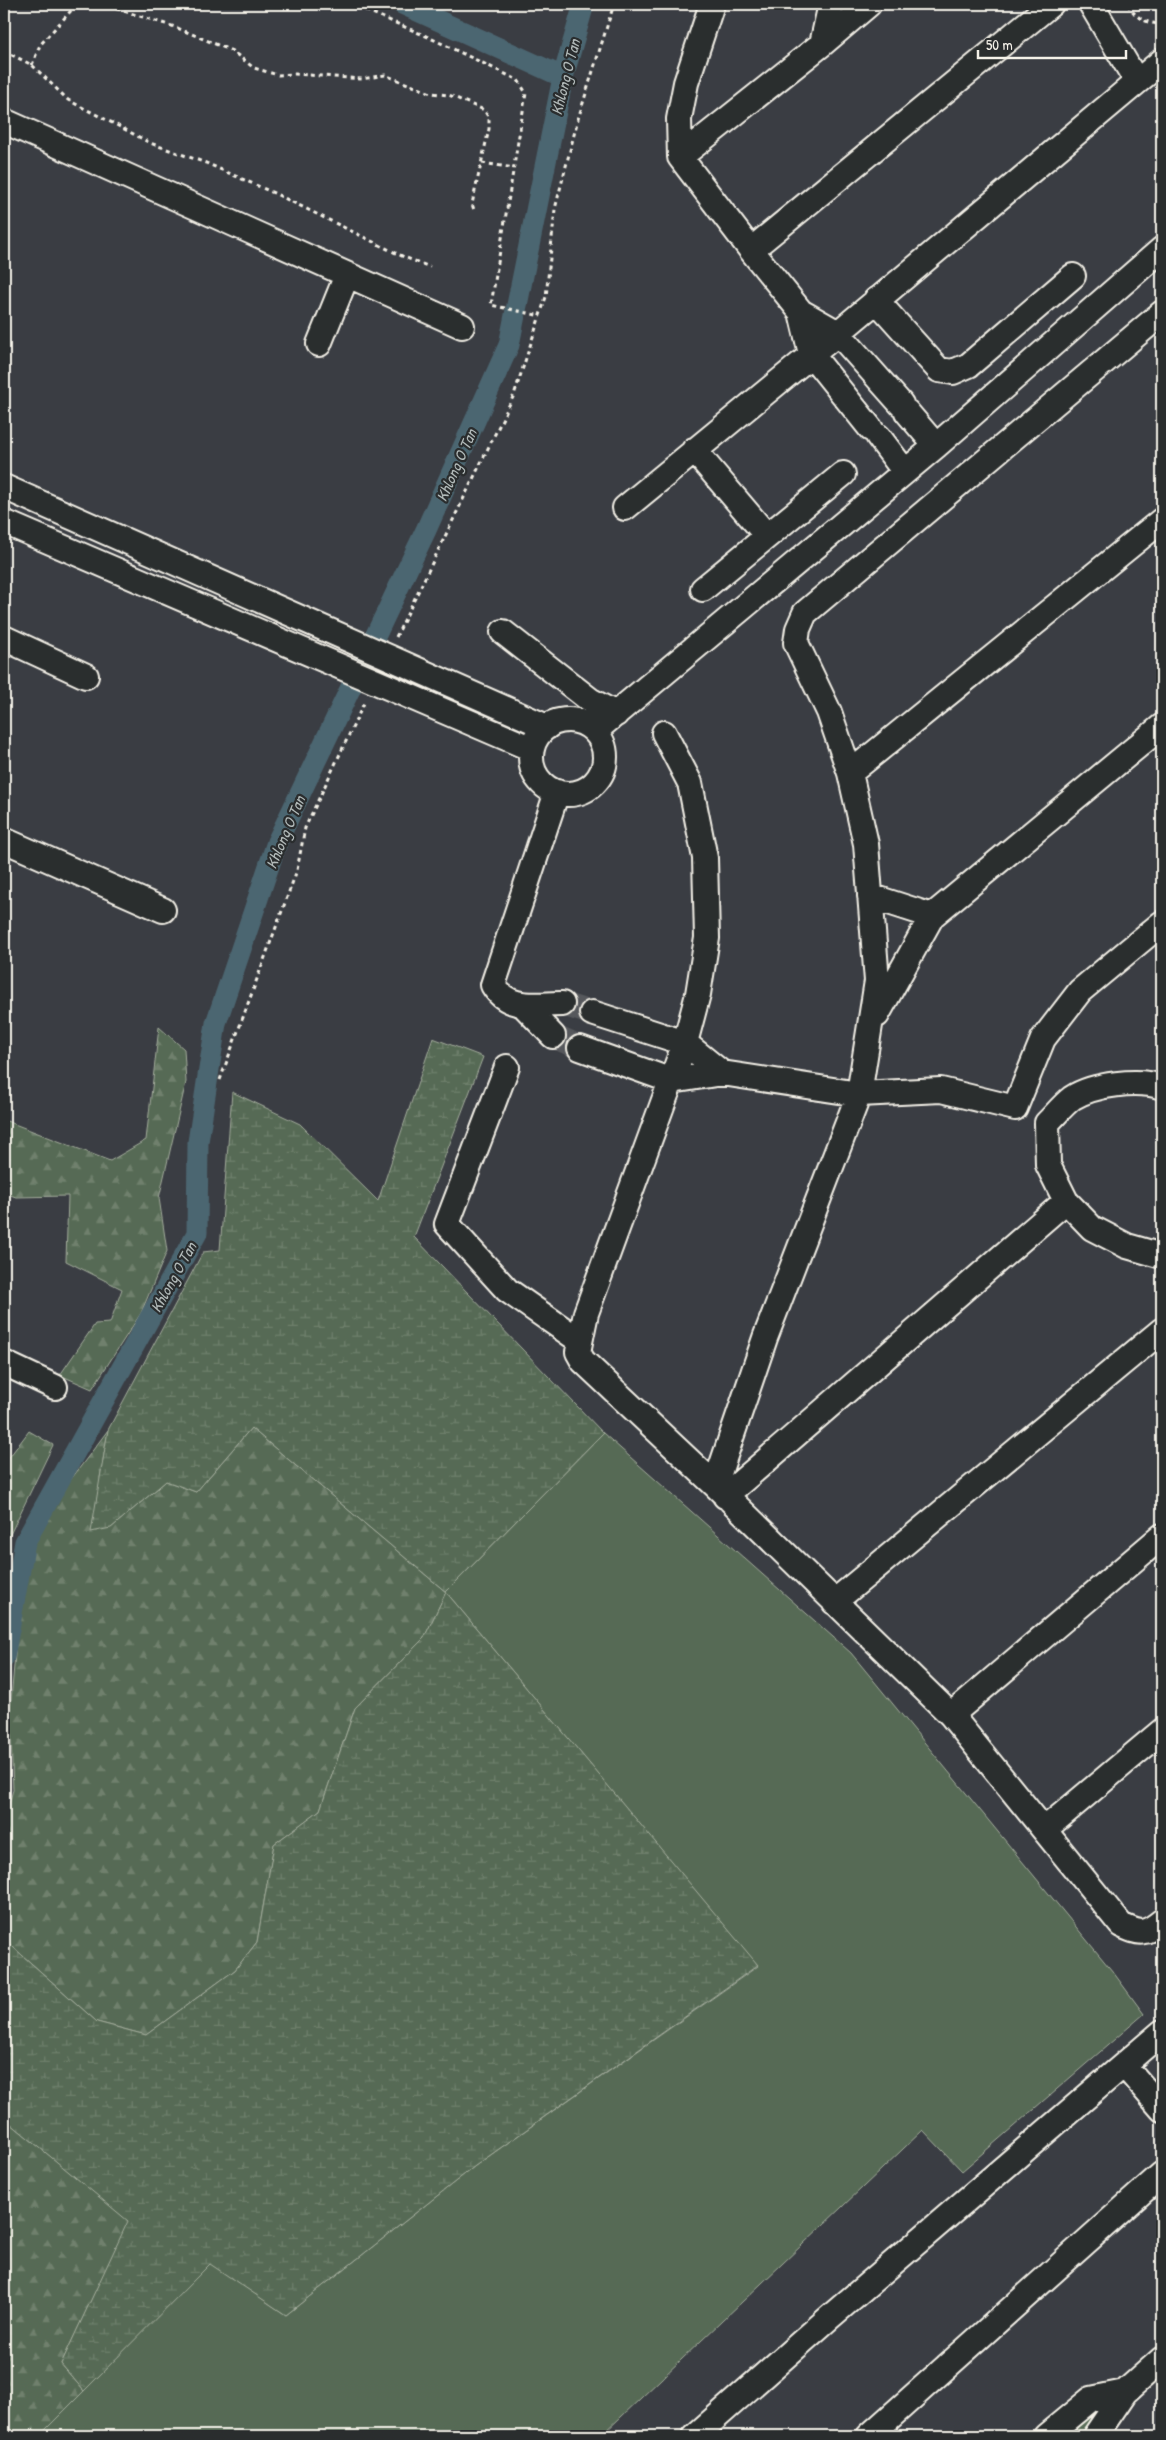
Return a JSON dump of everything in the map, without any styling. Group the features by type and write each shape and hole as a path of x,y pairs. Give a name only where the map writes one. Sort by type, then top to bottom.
{"street":[{"path":"712,4 686,83 679,119 680,157 751,250 802,312 838,333 936,446"},
{"path":"822,44 830,4"},
{"path":"680,157 822,44 869,4"},
{"path":"751,250 1051,4"},
{"path":"1092,4 1137,82"},
{"path":"624,508 838,333 1162,61"},
{"path":"4,121 462,326"},
{"path":"595,731 906,472 1162,249"},
{"path":"319,344 347,275"},
{"path":"876,300 940,370 953,372 969,365 1073,276"},
{"path":"802,312 811,354 906,472"},
{"path":"720,1490 765,1338 859,1094 877,981 866,844 850,773 830,712 796,643 798,629 805,613 1162,313"},
{"path":"694,450 766,536"},
{"path":"703,589 842,474"},
{"path":"4,487 182,564 483,701 546,727"},
{"path":"850,773 1162,520"},
{"path":"4,522 532,749"},
{"path":"503,632 590,700 616,714"},
{"path":"4,638 86,676"},
{"path":"572,720 584,724 595,731 603,745 605,761 599,776 588,788 573,794 557,792 539,780 534,770 532,749 546,727 559,721 572,720"},
{"path":"869,1030 932,916 1162,726"},
{"path":"664,733 690,782 705,858 707,938 698,994 685,1043 586,1313 578,1352 583,1361 720,1490 951,1716 1121,1925 1138,1933 1151,1930 1162,1921"},
{"path":"557,792 493,985 504,1000 523,1005 562,1004"},
{"path":"4,840 163,910"},
{"path":"870,896 932,916"},
{"path":"1015,1108 1043,1039 1080,991 1162,923"},
{"path":"523,1005 553,1036"},
{"path":"592,1013 685,1043 722,1072"},
{"path":"580,1048 672,1080 722,1072 859,1094 941,1090 1015,1108 1047,1123"},
{"path":"507,1067 447,1224 506,1290 580,1340"},
{"path":"1162,1087 1152,1083 1113,1084 1072,1098 1047,1123 1048,1165 1066,1201 1092,1228 1128,1246 1162,1256"},
{"path":"720,1490 1066,1201"},
{"path":"834,1602 1162,1330"},
{"path":"4,1363 56,1387"},
{"path":"951,1716 1162,1536"},
{"path":"1044,1830 1162,1731"},
{"path":"696,2436 838,2310 1162,2032"},
{"path":"1124,2065 1162,2109"},
{"path":"868,2436 1162,2174"},
{"path":"1095,2436 1125,2392 1162,2359"},
{"path":"1046,2436 1091,2399 1125,2392"}],"path":[{"path":"32,65 40,45 77,4"},
{"path":"101,4 175,28 232,51 254,68 278,75 296,74 362,79 385,75 431,93 449,95 475,104 484,110 489,118 489,129 472,204 474,210"},
{"path":"351,4 426,36 518,80 526,93 491,306 541,316"},
{"path":"395,638 514,396 546,297 555,209 578,119 614,4"},
{"path":"1128,4 1138,18 1153,24 1162,24"},
{"path":"4,51 32,65 68,100 150,143 262,187 404,257 430,267"},
{"path":"482,163 514,168"},
{"path":"220,1080 297,870 305,828 366,698"}],"green space":[{"path":"159,1027 184,1049 186,1082 159,1198 167,1251 141,1313 92,1389 60,1375 95,1324 110,1323 122,1289 66,1261 68,1196 16,1197 4,1193 4,1120 110,1161 146,1140"},
{"path":"433,1038 483,1057 414,1237 603,1433 446,1592 251,1428 196,1492 166,1481 111,1528 91,1532 108,1430 203,1252 220,1250 232,1092 300,1124 378,1201"},
{"path":"251,1428 446,1592 424,1638 355,1708 320,1810 274,1844 257,1942 235,1970 146,2035 97,2022 4,1939 4,1821 13,1790 10,1711 18,1621 35,1536 60,1494 108,1430 100,1478 111,1528 166,1481 196,1492"},
{"path":"29,1431 53,1445 4,1547 4,1464"},
{"path":"603,1433 851,1653 1113,1972 1144,2014 962,2171 923,2130 601,2436 39,2436 210,2263 286,2315 475,2166 758,1966 446,1592"},
{"path":"446,1592 758,1965 475,2166 286,2315 210,2264 84,2391 61,2364 128,2221 4,2118 4,1939 97,2022 146,2035 235,1970 257,1942 274,1844 320,1810 355,1708 424,1638"},
{"path":"4,2118 129,2221 61,2364 84,2391 39,2436 4,2436"},
{"path":"1091,2411 1097,2416 1086,2436 1057,2436"}],"waterway":[{"path":"402,4 563,77"},
{"name":"Khlong O Tan","path":"4,1657 25,1542 197,1233 198,1142 216,1023 277,842 426,530 509,345 563,77 584,4"}],"tunnel":[{"path":"562,1004 592,1013"},
{"path":"553,1036 580,1048"}]}
